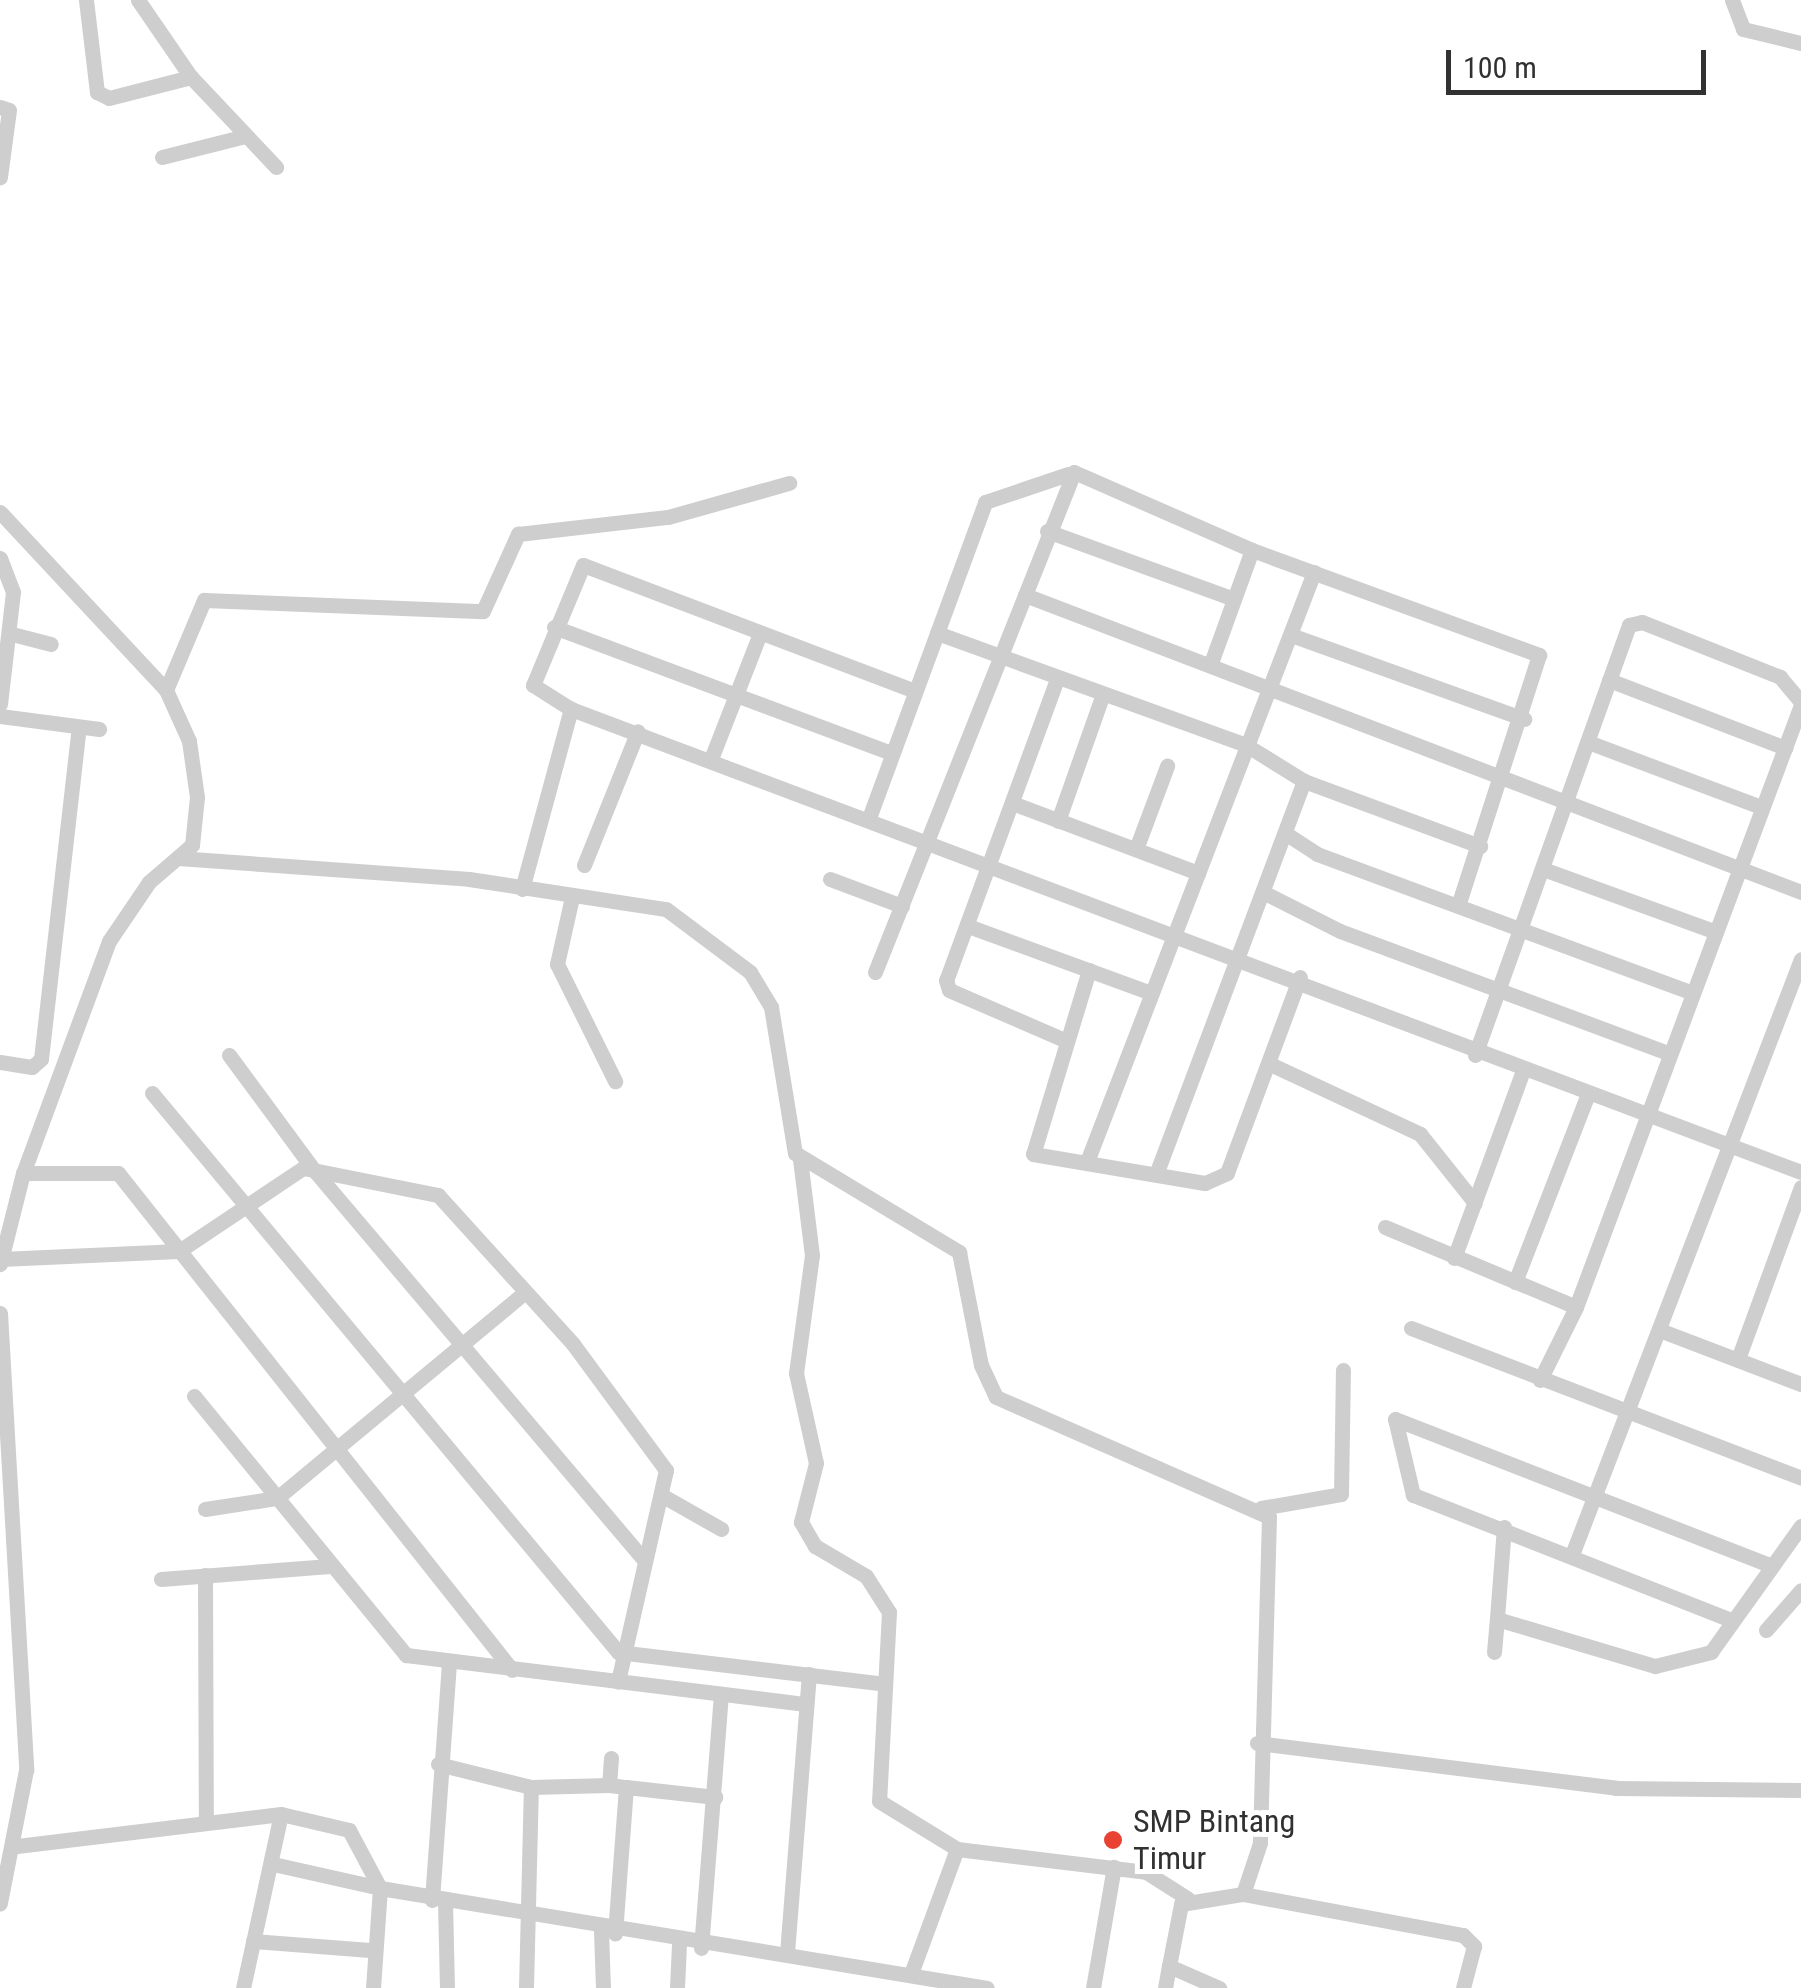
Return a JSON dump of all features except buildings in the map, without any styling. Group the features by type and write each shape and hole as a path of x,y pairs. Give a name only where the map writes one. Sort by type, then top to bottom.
{"street":[{"path":"86,0 97,92 109,98 191,77"},
{"path":"138,0 191,77 276,167"},
{"path":"1732,0 1743,30 1801,42"},
{"path":"0,107 10,110 0,177"},
{"path":"162,156 246,136"},
{"path":"875,972 931,839 1068,474"},
{"path":"869,818 986,502 1068,474 1252,550 1533,650 1541,671 1458,903"},
{"path":"166,690 196,606 208,599 483,612 518,534 668,517 789,483"},
{"path":"0,512 166,690 189,741 197,797 194,840 149,882 109,940 22,1173 0,1262 180,1251 285,1174 314,1169 438,1195 523,1294 573,1344 666,1470 618,1682"},
{"path":"1047,531 1234,599"},
{"path":"1210,664 1252,550"},
{"path":"0,558 12,579 12,634 0,704"},
{"path":"915,691 583,565 554,627 534,689 571,709 1300,977 1522,1073 1801,1172"},
{"path":"1088,1159 1314,572"},
{"path":"1025,594 1210,664 1267,694 1500,784 1801,892"},
{"path":"1475,1055 1629,625 1642,622 1780,676 1801,704 1758,806 1648,1120 1576,1307 1540,1380"},
{"path":"554,627 891,753"},
{"path":"937,632 1102,697 1246,745 1304,781 1480,846"},
{"path":"711,760 760,633"},
{"path":"12,634 51,644"},
{"path":"1291,636 1524,718"},
{"path":"1057,679 968,926 950,990 1062,1040"},
{"path":"1608,680 1785,748"},
{"path":"1058,821 1102,697"},
{"path":"522,889 571,709"},
{"path":"0,716 99,729"},
{"path":"0,1062 41,1059 79,728"},
{"path":"584,865 638,731"},
{"path":"1588,742 1758,806"},
{"path":"1136,849 1167,766"},
{"path":"1158,1169 1304,781"},
{"path":"1012,803 1198,874"},
{"path":"1285,833 1317,854 1458,903 1692,993"},
{"path":"178,858 522,889 666,909 750,972 772,1007 800,1159 812,1255 796,1373 816,1464 802,1525 884,1601 886,1684 878,1801 957,1849 1165,1876 1187,1898 1244,1894 1463,1934 1474,1946 1463,1988"},
{"path":"1543,870 1713,932"},
{"path":"830,879 902,906"},
{"path":"1263,892 1498,989 1670,1054"},
{"path":"572,897 557,964 615,1081"},
{"path":"968,926 1151,993"},
{"path":"1573,1552 1600,1498 1801,959"},
{"path":"1089,970 1062,1040 1031,1148 1038,1158 1088,1159 1158,1169 1205,1183 1224,1177 1300,977"},
{"path":"229,1055 314,1169 644,1560"},
{"path":"1270,1064 1420,1134 1475,1203"},
{"path":"1454,1258 1522,1073"},
{"path":"152,1093 398,1393 625,1655 886,1684"},
{"path":"1515,1282 1586,1096"},
{"path":"800,1159 959,1252 981,1365 999,1399 1261,1508 1341,1494 1343,1370"},
{"path":"22,1173 114,1170 512,1670"},
{"path":"1738,1359 1801,1188"},
{"path":"1385,1227 1576,1307"},
{"path":"204,1509 276,1498 398,1393 523,1294"},
{"path":"0,1312 26,1770 16,1846 0,1903"},
{"path":"1411,1328 1629,1418 1801,1478"},
{"path":"1662,1331 1801,1384"},
{"path":"194,1396 397,1649 449,1664 806,1704"},
{"path":"1731,1620 1573,1552 1411,1493 1396,1418 1770,1565"},
{"path":"663,1496 721,1528"},
{"path":"1244,1894 1260,1843 1258,1744 1270,1521 1261,1508"},
{"path":"1497,1619 1655,1666 1711,1652 1801,1526"},
{"path":"1494,1652 1504,1527"},
{"path":"161,1578 330,1566"},
{"path":"205,1576 206,1822"},
{"path":"1766,1630 1801,1590"},
{"path":"447,1988 439,1901 438,1764 449,1664"},
{"path":"787,1953 809,1674"},
{"path":"701,1948 722,1694"},
{"path":"1258,1744 1616,1788 1801,1790"},
{"path":"608,1785 611,1758"},
{"path":"438,1764 531,1787 608,1785 715,1796"},
{"path":"526,1988 524,1918 531,1787"},
{"path":"603,1988 626,1787"},
{"path":"16,1846 281,1814 349,1830 380,1888 370,1950 373,1988"},
{"path":"243,1988 281,1814"},
{"path":"916,1978 957,1849"},
{"path":"273,1864 524,1918 701,1948 787,1953 988,1988"},
{"path":"1094,1988 1114,1867"},
{"path":"1165,1988 1187,1898"},
{"path":"253,1941 370,1950"},
{"path":"677,1988 679,1944"},
{"path":"1170,1966 1219,1988"}],"place":[{"name":"SMP Bintang Timur","path":"1113,1840"}]}
